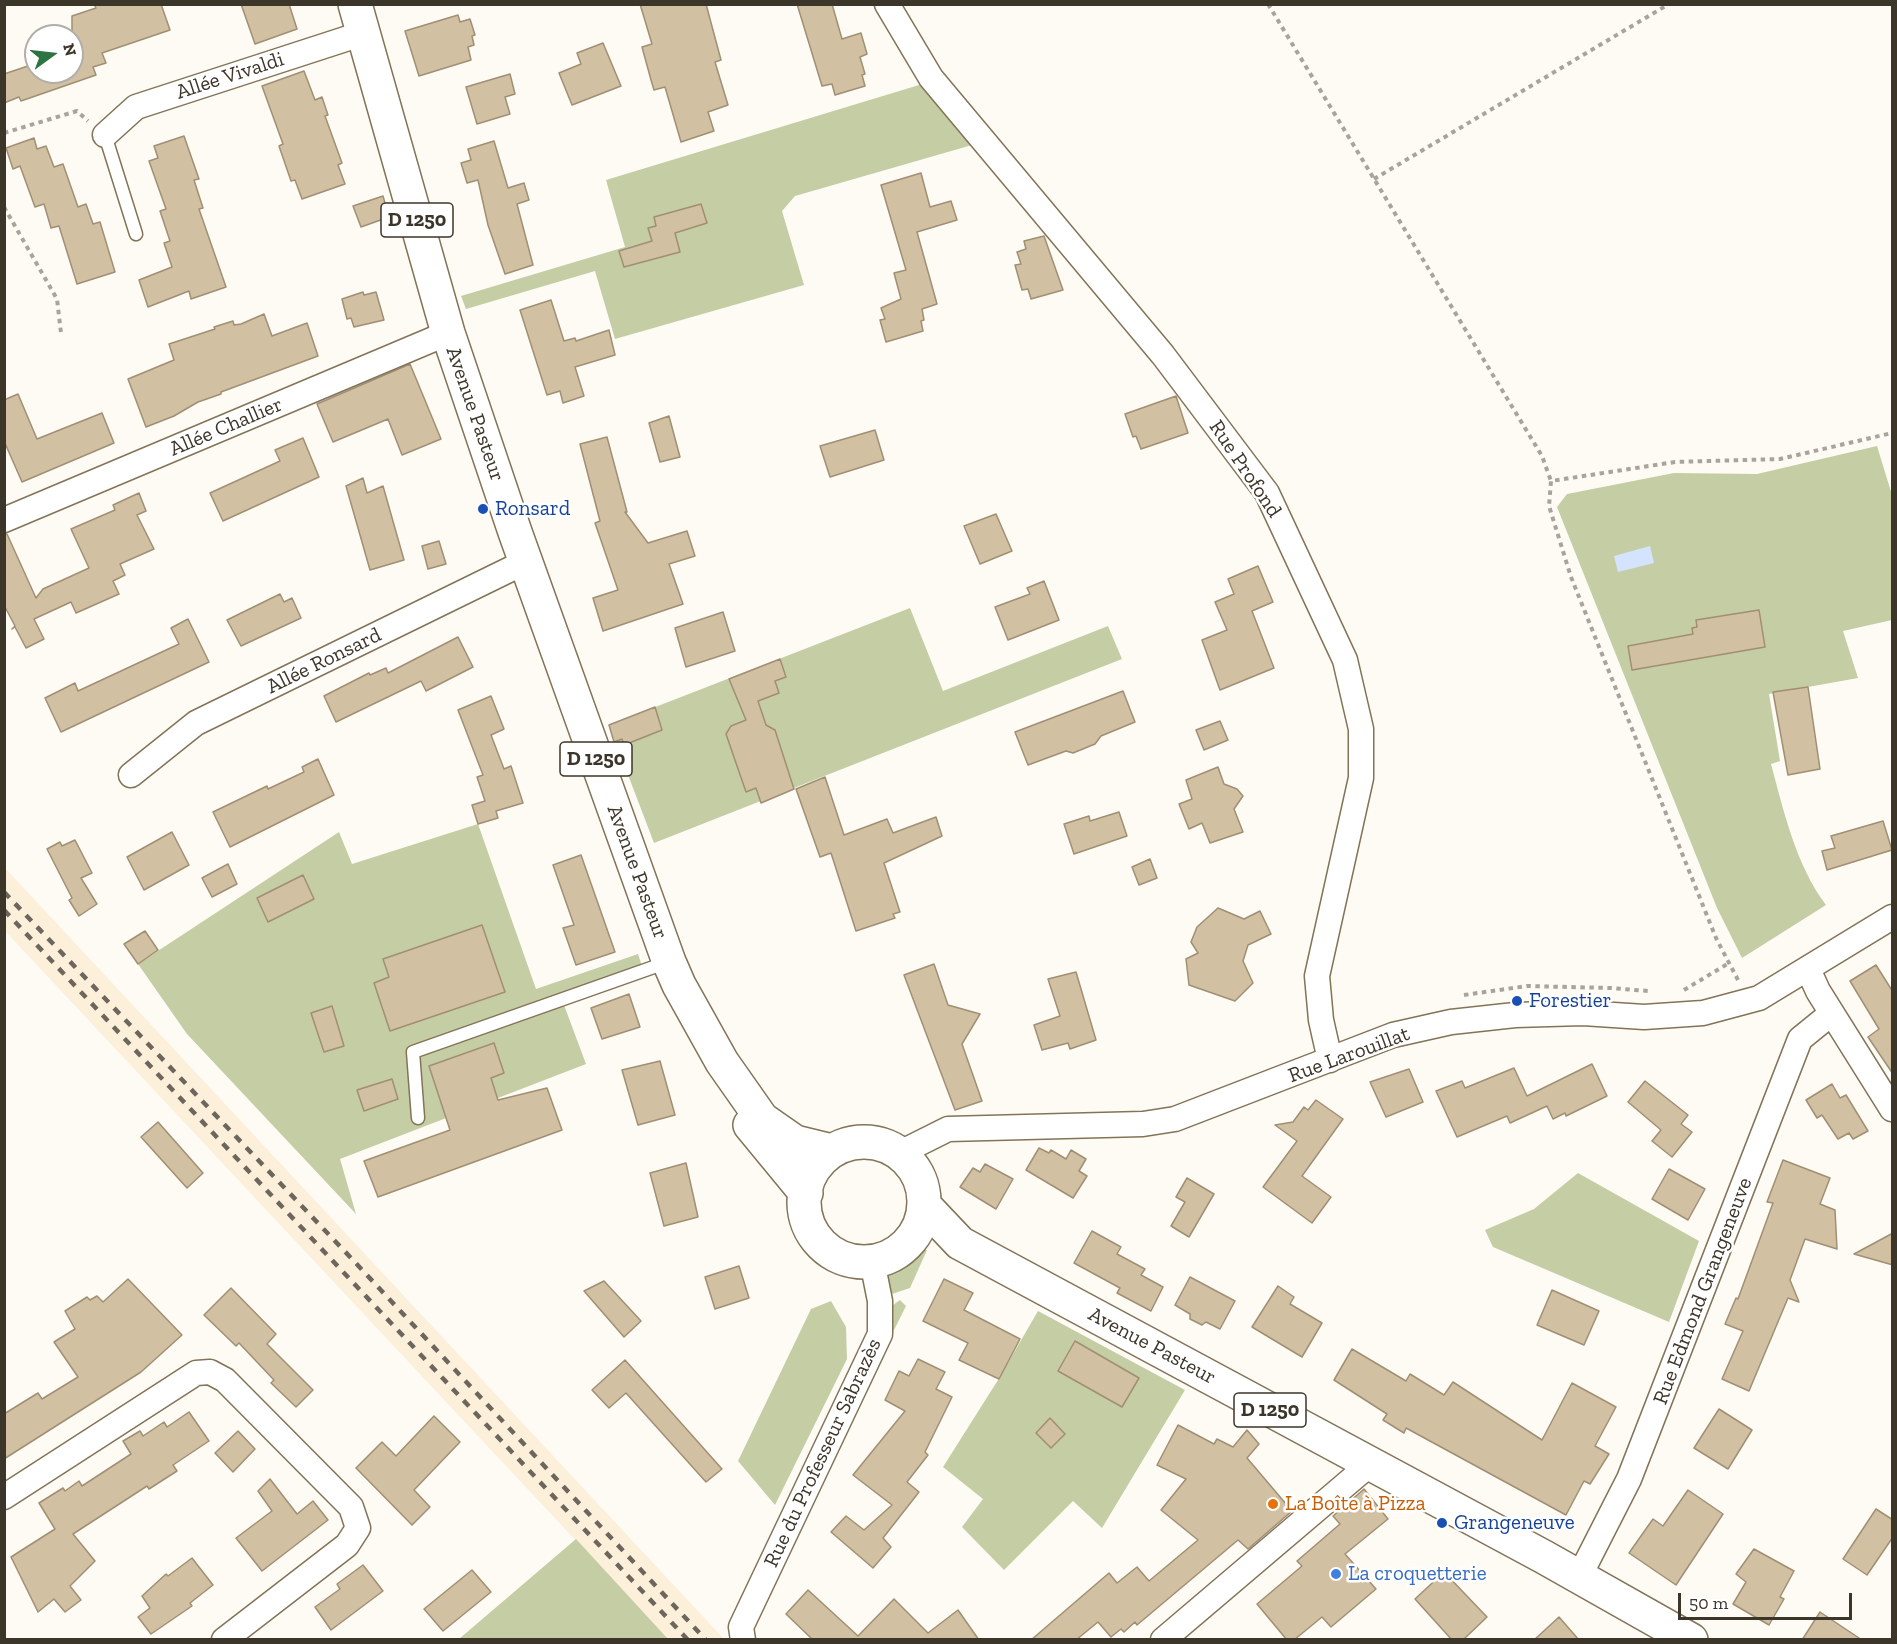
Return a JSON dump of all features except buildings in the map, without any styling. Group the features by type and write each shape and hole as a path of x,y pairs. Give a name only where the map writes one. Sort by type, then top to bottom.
{"main road":[{"name":"Avenue Pasteur","path":"360,19 448,333 525,562 674,974 683,1016 710,1068 759,1138 806,1193"},
{"name":"Avenue Pasteur","path":"674,974 722,1062 762,1119 795,1142 832,1151"},
{"path":"862,1141 882,1144 900,1153 913,1167 922,1185 924,1205 921,1223 912,1238 894,1253 872,1261 852,1260 833,1253 818,1240 808,1222 804,1203 807,1183 817,1165 832,1151 862,1141"},
{"name":"Avenue Pasteur","path":"924,1205 960,1243 1580,1577 1691,1640"},
{"name":"Avenue Pasteur","path":"912,1238 960,1243"}],"street":[{"name":"Rue Profond","path":"886,4 931,78 1163,355 1267,493 1345,660 1356,700 1363,753 1361,778 1317,976 1321,1020 1330,1060"},
{"name":"Allée Vivaldi","path":"105,135 136,107 360,19"},
{"name":"Allée Challier","path":"4,520 448,333"},
{"name":"Allée Ronsard","path":"131,775 196,723 525,562"},
{"name":"Rue Larouillat","path":"900,1153 948,1129 1143,1124 1175,1119 1393,1035 1451,1022 1515,1014 1583,1013 1644,1017 1703,1013 1759,998 1893,917"},
{"path":"1808,969 1832,1013 1893,1109"},
{"name":"Rue Edmond Grangeneuve","path":"1580,1577 1629,1479 1800,1039 1832,1013"},
{"name":"Rue du Professeur Sabrazès","path":"743,1640 741,1628 880,1334 880,1301 872,1261"},
{"path":"4,1497 196,1373 210,1372 225,1380 351,1507 358,1528 347,1545 224,1640"},
{"path":"1163,1640 1370,1464"}],"lane":[{"path":"105,135 136,234"},
{"path":"418,1118 413,1052 674,974"}],"path":[{"path":"1268,4 1542,456 1551,481 1549,506 1571,576 1716,939 1748,1001"},
{"path":"1374,179 1669,4"},
{"path":"4,134 77,111 105,135"},
{"path":"4,207 57,299 61,333"},
{"path":"1551,481 1675,462 1780,459 1893,433"}],"shaded area":[{"path":"5,868 724,1639 668,1639 5,931"}],"green space":[{"path":"929,82 979,143 795,196 782,211 804,285 615,339 595,271 466,309 461,296 625,247 606,180"},
{"path":"1877,446 1892,495 1892,620 1843,631 1858,678 1769,694 1780,761 1771,764 1786,819 1799,855 1826,905 1742,958 1717,908 1557,507 1567,494 1674,473 1757,474"},
{"path":"910,608 943,691 1108,626 1122,659 654,843 609,725"},
{"path":"478,824 536,989 638,954 645,975 564,1005 586,1064 340,1159 356,1214 187,1034 138,964 339,832 352,864"},
{"path":"1578,1173 1699,1241 1669,1322 1493,1247 1485,1230 1534,1209"},
{"path":"921,1249 927,1250 910,1288 892,1294 886,1288 888,1269"},
{"path":"900,1300 906,1306 894,1330 888,1333 889,1308"},
{"path":"831,1301 846,1327 847,1359 775,1505 738,1461 811,1309"},
{"path":"1038,1311 1185,1390 1102,1528 1073,1501 1004,1570 962,1527 983,1499 943,1467"},
{"path":"576,1539 668,1639 459,1639"}],"water":[{"path":"1650,546 1654,563 1618,572 1614,556"}],"railway":[{"path":"4,892 352,1259 706,1640"},
{"path":"4,910 688,1640"}],"place":[{"name":"Ronsard","path":"483,509"},
{"name":"Forestier","path":"1517,1001"},
{"name":"La Boîte à Pizza","path":"1273,1504"},
{"name":"Grangeneuve","path":"1442,1523"},
{"name":"La croquetterie","path":"1336,1574"}]}
